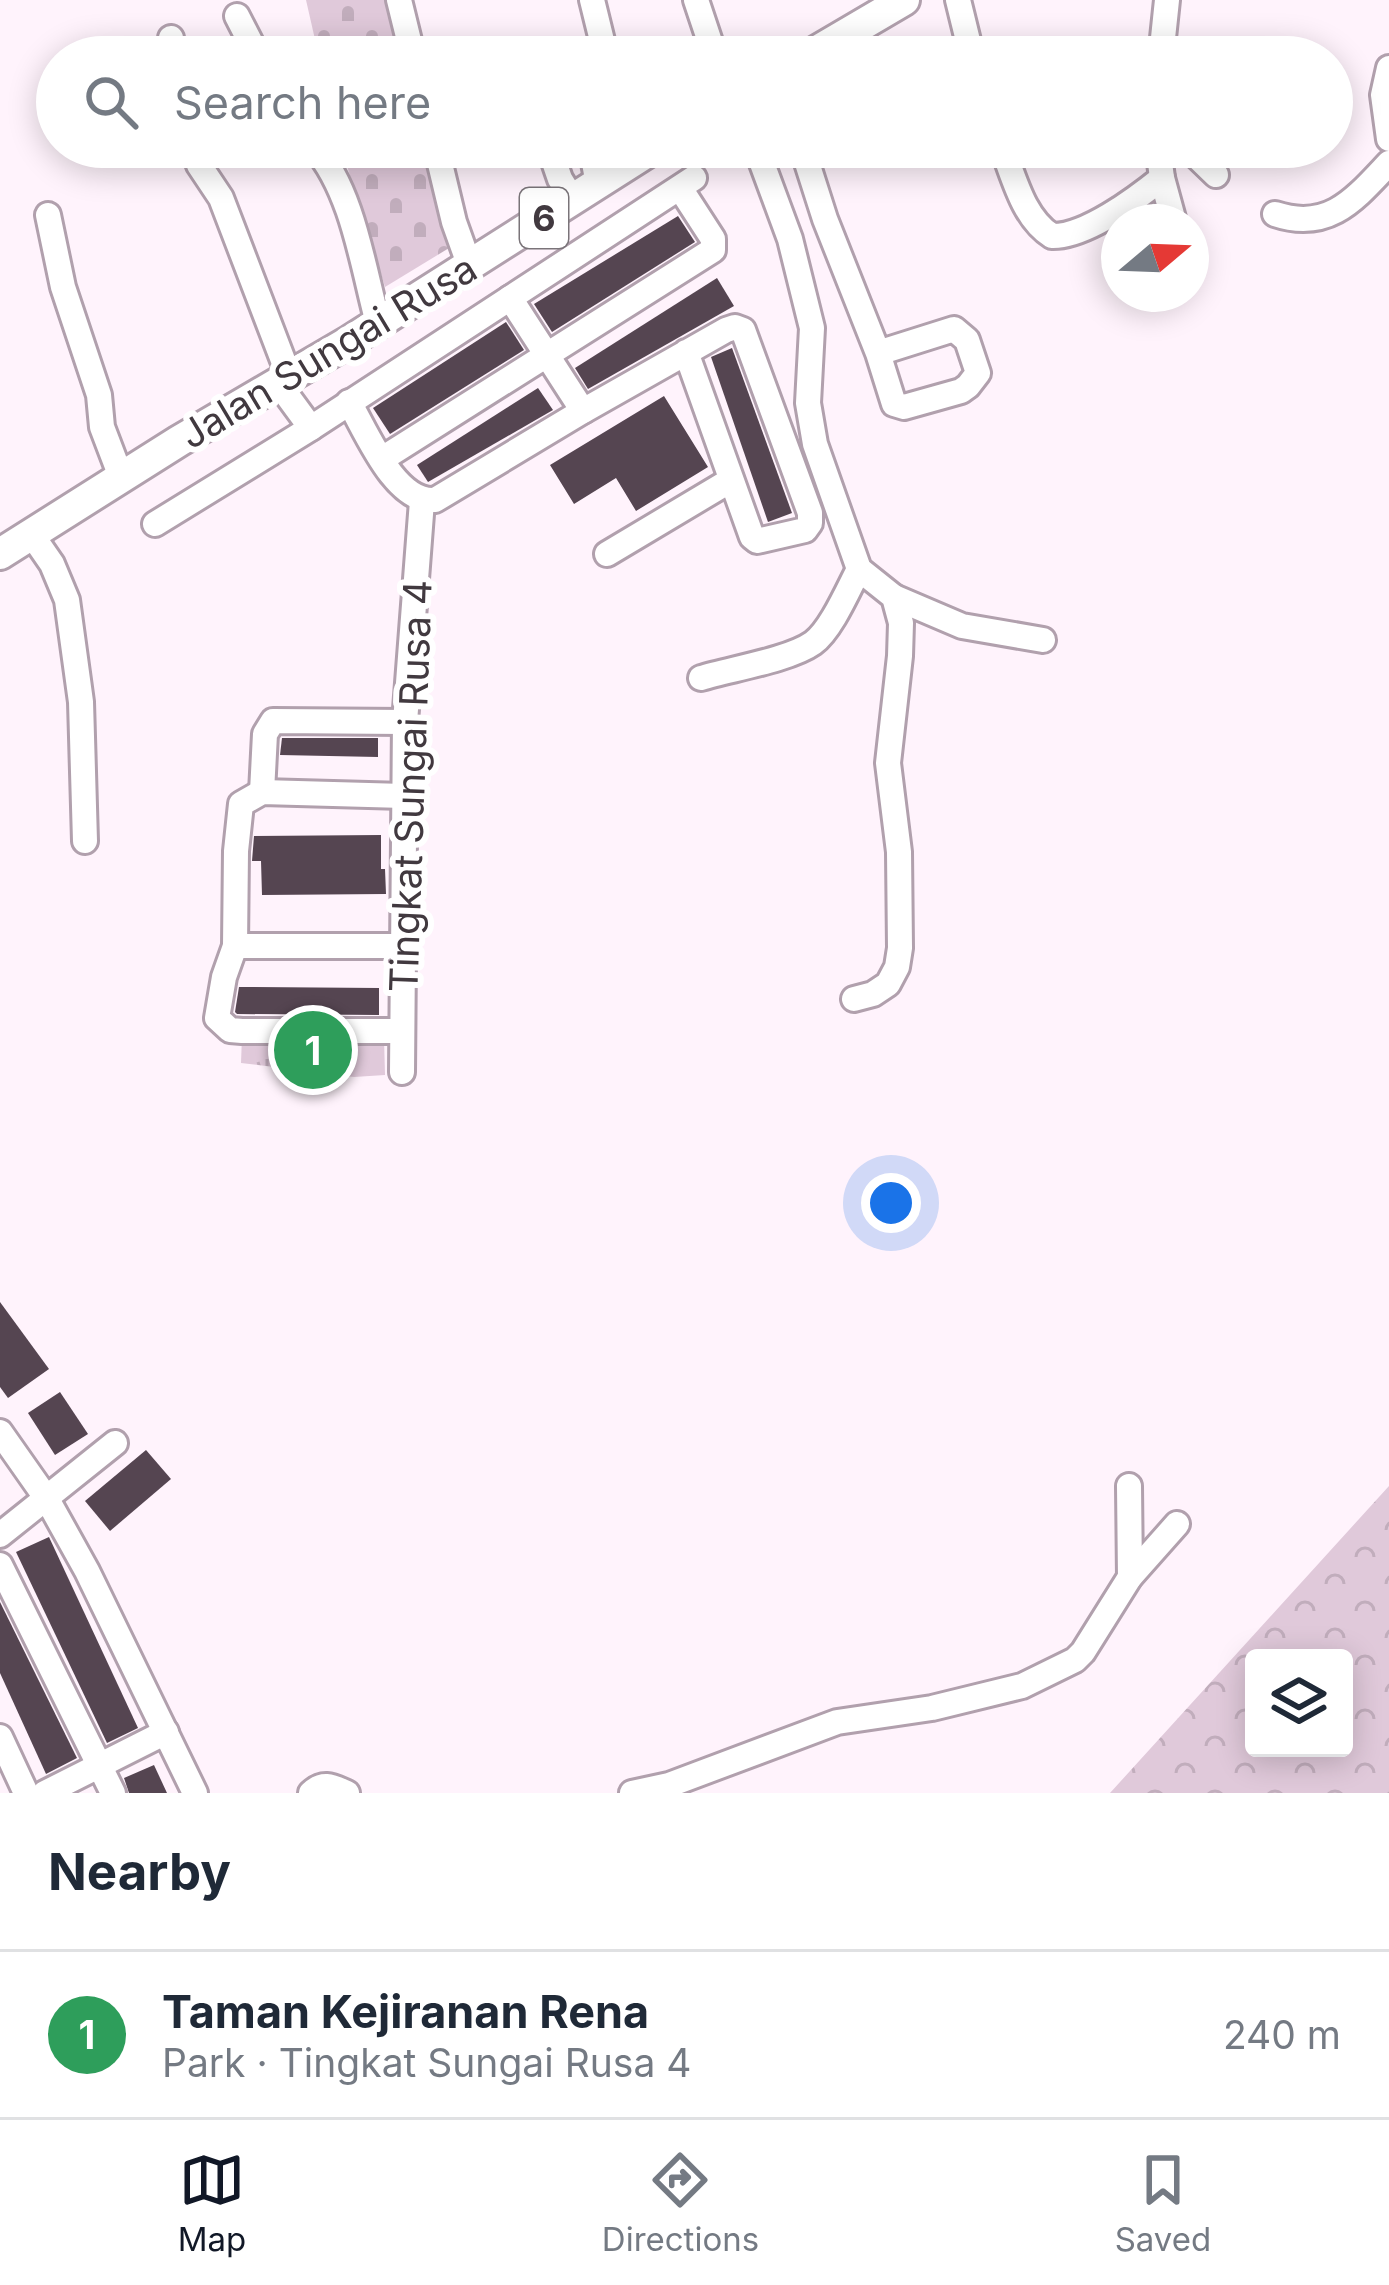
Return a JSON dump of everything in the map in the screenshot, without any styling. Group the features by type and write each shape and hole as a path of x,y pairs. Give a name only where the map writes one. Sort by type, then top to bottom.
{"main road":[{"path":"842,36 903,0"},
{"name":"Jalan Sungai Rusa","path":"0,554 378,323 617,168"}],"street":[{"path":"399,0 408,36"},
{"path":"592,0 601,36"},
{"path":"696,0 708,36"},
{"path":"958,0 967,36"},
{"path":"1163,36 1167,0"},
{"path":"237,16 247,36"},
{"path":"1389,68 1383,94 1389,139"},
{"path":"1275,214 1309,219 1336,212 1389,164"},
{"path":"201,168 221,198 284,379 311,428"},
{"path":"329,168 340,187 378,323"},
{"path":"441,168 469,265"},
{"path":"556,168 560,179 585,192 588,168"},
{"path":"764,168 790,239 812,328 808,403 812,432 859,569 894,597 962,626 1043,640"},
{"path":"809,168 878,353"},
{"path":"1011,168 1025,206 1036,224 1052,236 1072,233 1099,220 1162,178"},
{"path":"1161,168 1169,204"},
{"path":"1209,168 1216,175"},
{"path":"154,524 311,428 687,183 713,239 713,250 382,459"},
{"path":"48,215 63,287 99,395 104,437 121,477"},
{"path":"790,239 831,234"},
{"path":"509,298 583,411"},
{"path":"349,402 403,489 422,501 441,498 583,411 686,352 735,327 743,330 811,519 805,530 757,541 748,528 686,352"},
{"path":"607,554 731,480"},
{"name":"Tingkat Sungai Rusa 4","path":"402,1072 404,722 422,501"},
{"path":"32,535 52,563 68,600 81,702 85,841"},
{"path":"701,678 813,643 859,569"},
{"path":"854,999 888,984 900,948 899,852 887,763 902,623 894,597"},
{"path":"262,791 265,734 273,721 404,722"},
{"path":"402,1031 230,1030 217,1018 235,946 241,804 262,791 404,796"},
{"path":"235,946 403,946"},
{"path":"0,1432 47,1498 87,1571 195,1793"},
{"path":"0,1535 115,1443"},
{"path":"1129,1486 1130,1577"},
{"path":"632,1793 669,1785 837,1721 932,1708 1022,1686 1075,1660 1130,1577 1177,1524"},
{"path":"0,1564 113,1793"},
{"path":"45,1793 166,1732"},
{"path":"0,1738 26,1793"},
{"path":"311,1793 327,1785 347,1793"}],"green space":[{"path":"306,0 389,0 398,36 314,36"},
{"path":"348,168 434,168 454,245 385,287"},
{"path":"242,1036 384,1038 385,1075 354,1077 241,1063"},
{"path":"1389,1486 1389,1793 1110,1793"}],"building":[{"path":"678,216 695,242 552,332 534,304"},
{"path":"717,278 734,306 588,389 575,368"},
{"path":"506,322 524,350 390,434 373,408"},
{"path":"732,348 792,513 768,522 711,357"},
{"path":"538,388 553,410 428,482 417,465"},
{"path":"664,396 708,467 636,511 616,478 574,504 550,465"},
{"path":"282,738 378,738 378,757 280,755"},
{"path":"381,835 386,894 262,895 261,861 252,861 254,836"},
{"path":"239,987 379,988 379,1015 237,1014"},
{"path":"0,1302 49,1369 8,1398 0,1387"},
{"path":"60,1392 88,1434 55,1455 28,1413"},
{"path":"146,1450 171,1479 110,1531 85,1501"},
{"path":"49,1537 138,1728 107,1743 16,1552"},
{"path":"0,1602 77,1758 46,1774 0,1673"},
{"path":"154,1765 167,1793 129,1793 124,1778"}],"place":[{"name":"Taman Kejiranan Rena","path":"313,1050"}]}
